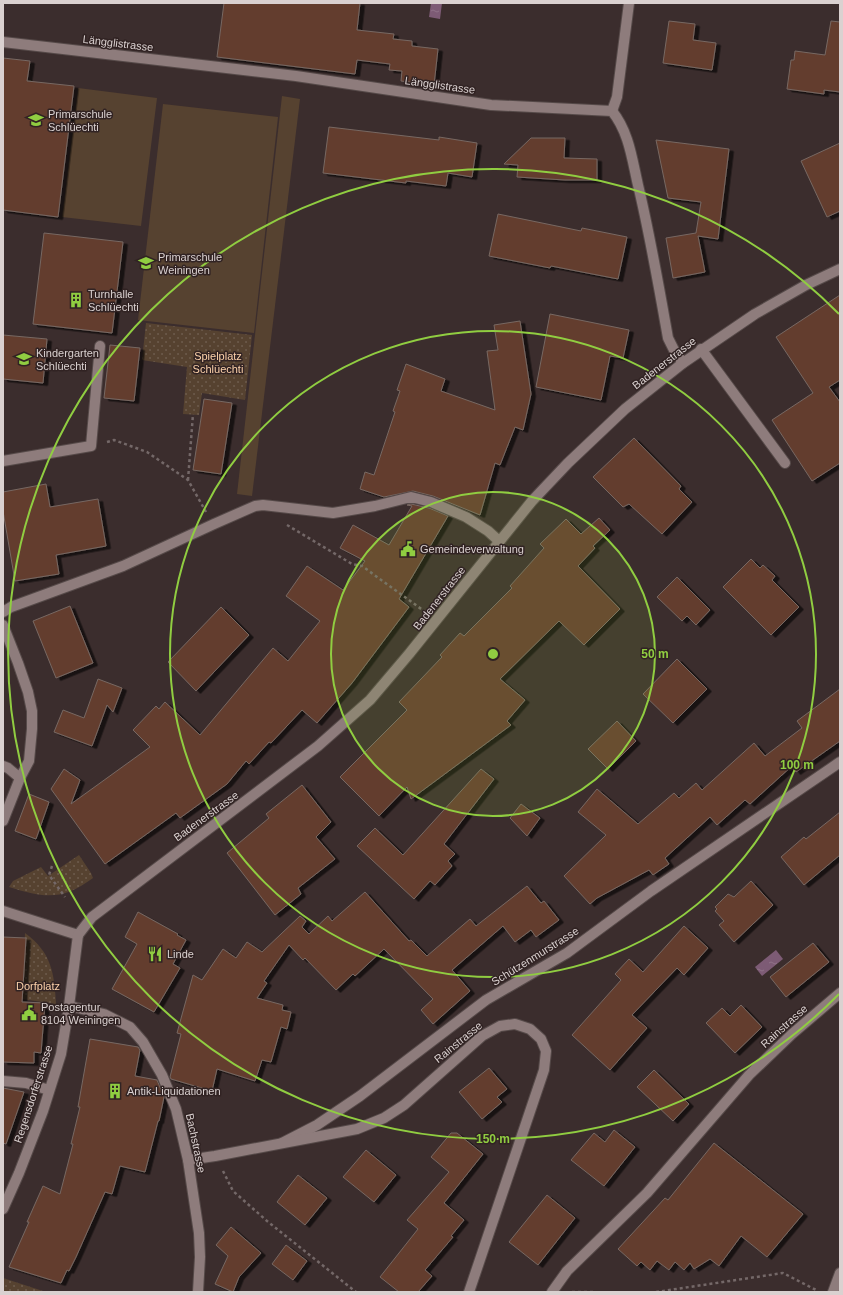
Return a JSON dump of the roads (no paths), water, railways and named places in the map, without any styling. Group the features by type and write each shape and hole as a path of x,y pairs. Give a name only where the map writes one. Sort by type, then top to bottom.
{"street":[{"path":"629,3 617,97 612,111 618,118 627,136 644,210 668,338 683,363"},
{"name":"Längglistrasse","path":"3,42 296,76 491,105 612,111"},
{"name":"Badenerstrasse","path":"78,935 92,917 318,746 370,700 409,654 532,501 568,463 625,409 701,349 755,314 806,285 840,269"},
{"path":"3,461 91,446 100,346"},
{"path":"701,349 785,464"},
{"path":"3,612 11,607 123,566 256,506 263,505 333,513 375,506 411,497 431,502 466,517 488,531 499,541"},
{"path":"3,625 28,692 32,711 32,736 29,761 20,778 3,820"},
{"name":"Schützenmurstrasse","path":"282,1143 317,1125 360,1096 486,1000 566,953 651,891 840,762"},
{"path":"3,766 8,768 20,778"},
{"path":"3,911 78,935"},
{"name":"Regensdorferstrasse","path":"3,1209 22,1166 61,1054 78,935"},
{"name":"Rainstrasse","path":"552,1292 567,1271 647,1193 749,1075 792,1034 840,993"},
{"name":"Bachstrasse","path":"69,1006 104,1014 130,1027 143,1042 162,1075 176,1110 188,1160 199,1233 200,1257 198,1292"},
{"name":"Rainstrasse","path":"188,1160 357,1129 384,1118 404,1105 482,1036 500,1026 515,1024 530,1029 541,1040 546,1051 544,1070 490,1235 469,1292"},
{"path":"3,1081 26,1083 49,1090"},
{"path":"833,1292 840,1274"}],"water":[{"path":"431,3 442,3 440,19 429,17"},
{"path":"776,950 783,959 762,976 755,967"}],"place":[{"name":"Primarschule Schlüechti","path":"36,120"},
{"name":"Primarschule Weiningen","path":"146,263"},
{"name":"Turnhalle Schlüechti","path":"76,300"},
{"name":"Kindergarten Schlüechti","path":"24,359"},
{"name":"Gemeindeverwaltung","path":"408,549"},
{"name":"Linde","path":"155,954"},
{"name":"Postagentur 8104 Weiningen","path":"29,1013"},
{"name":"Antik-Liquidationen","path":"115,1091"}],"park label":[{"name":"Spielplatz Schlüechti","path":"218,362"},
{"name":"Dorfplatz","path":"38,986"}]}
